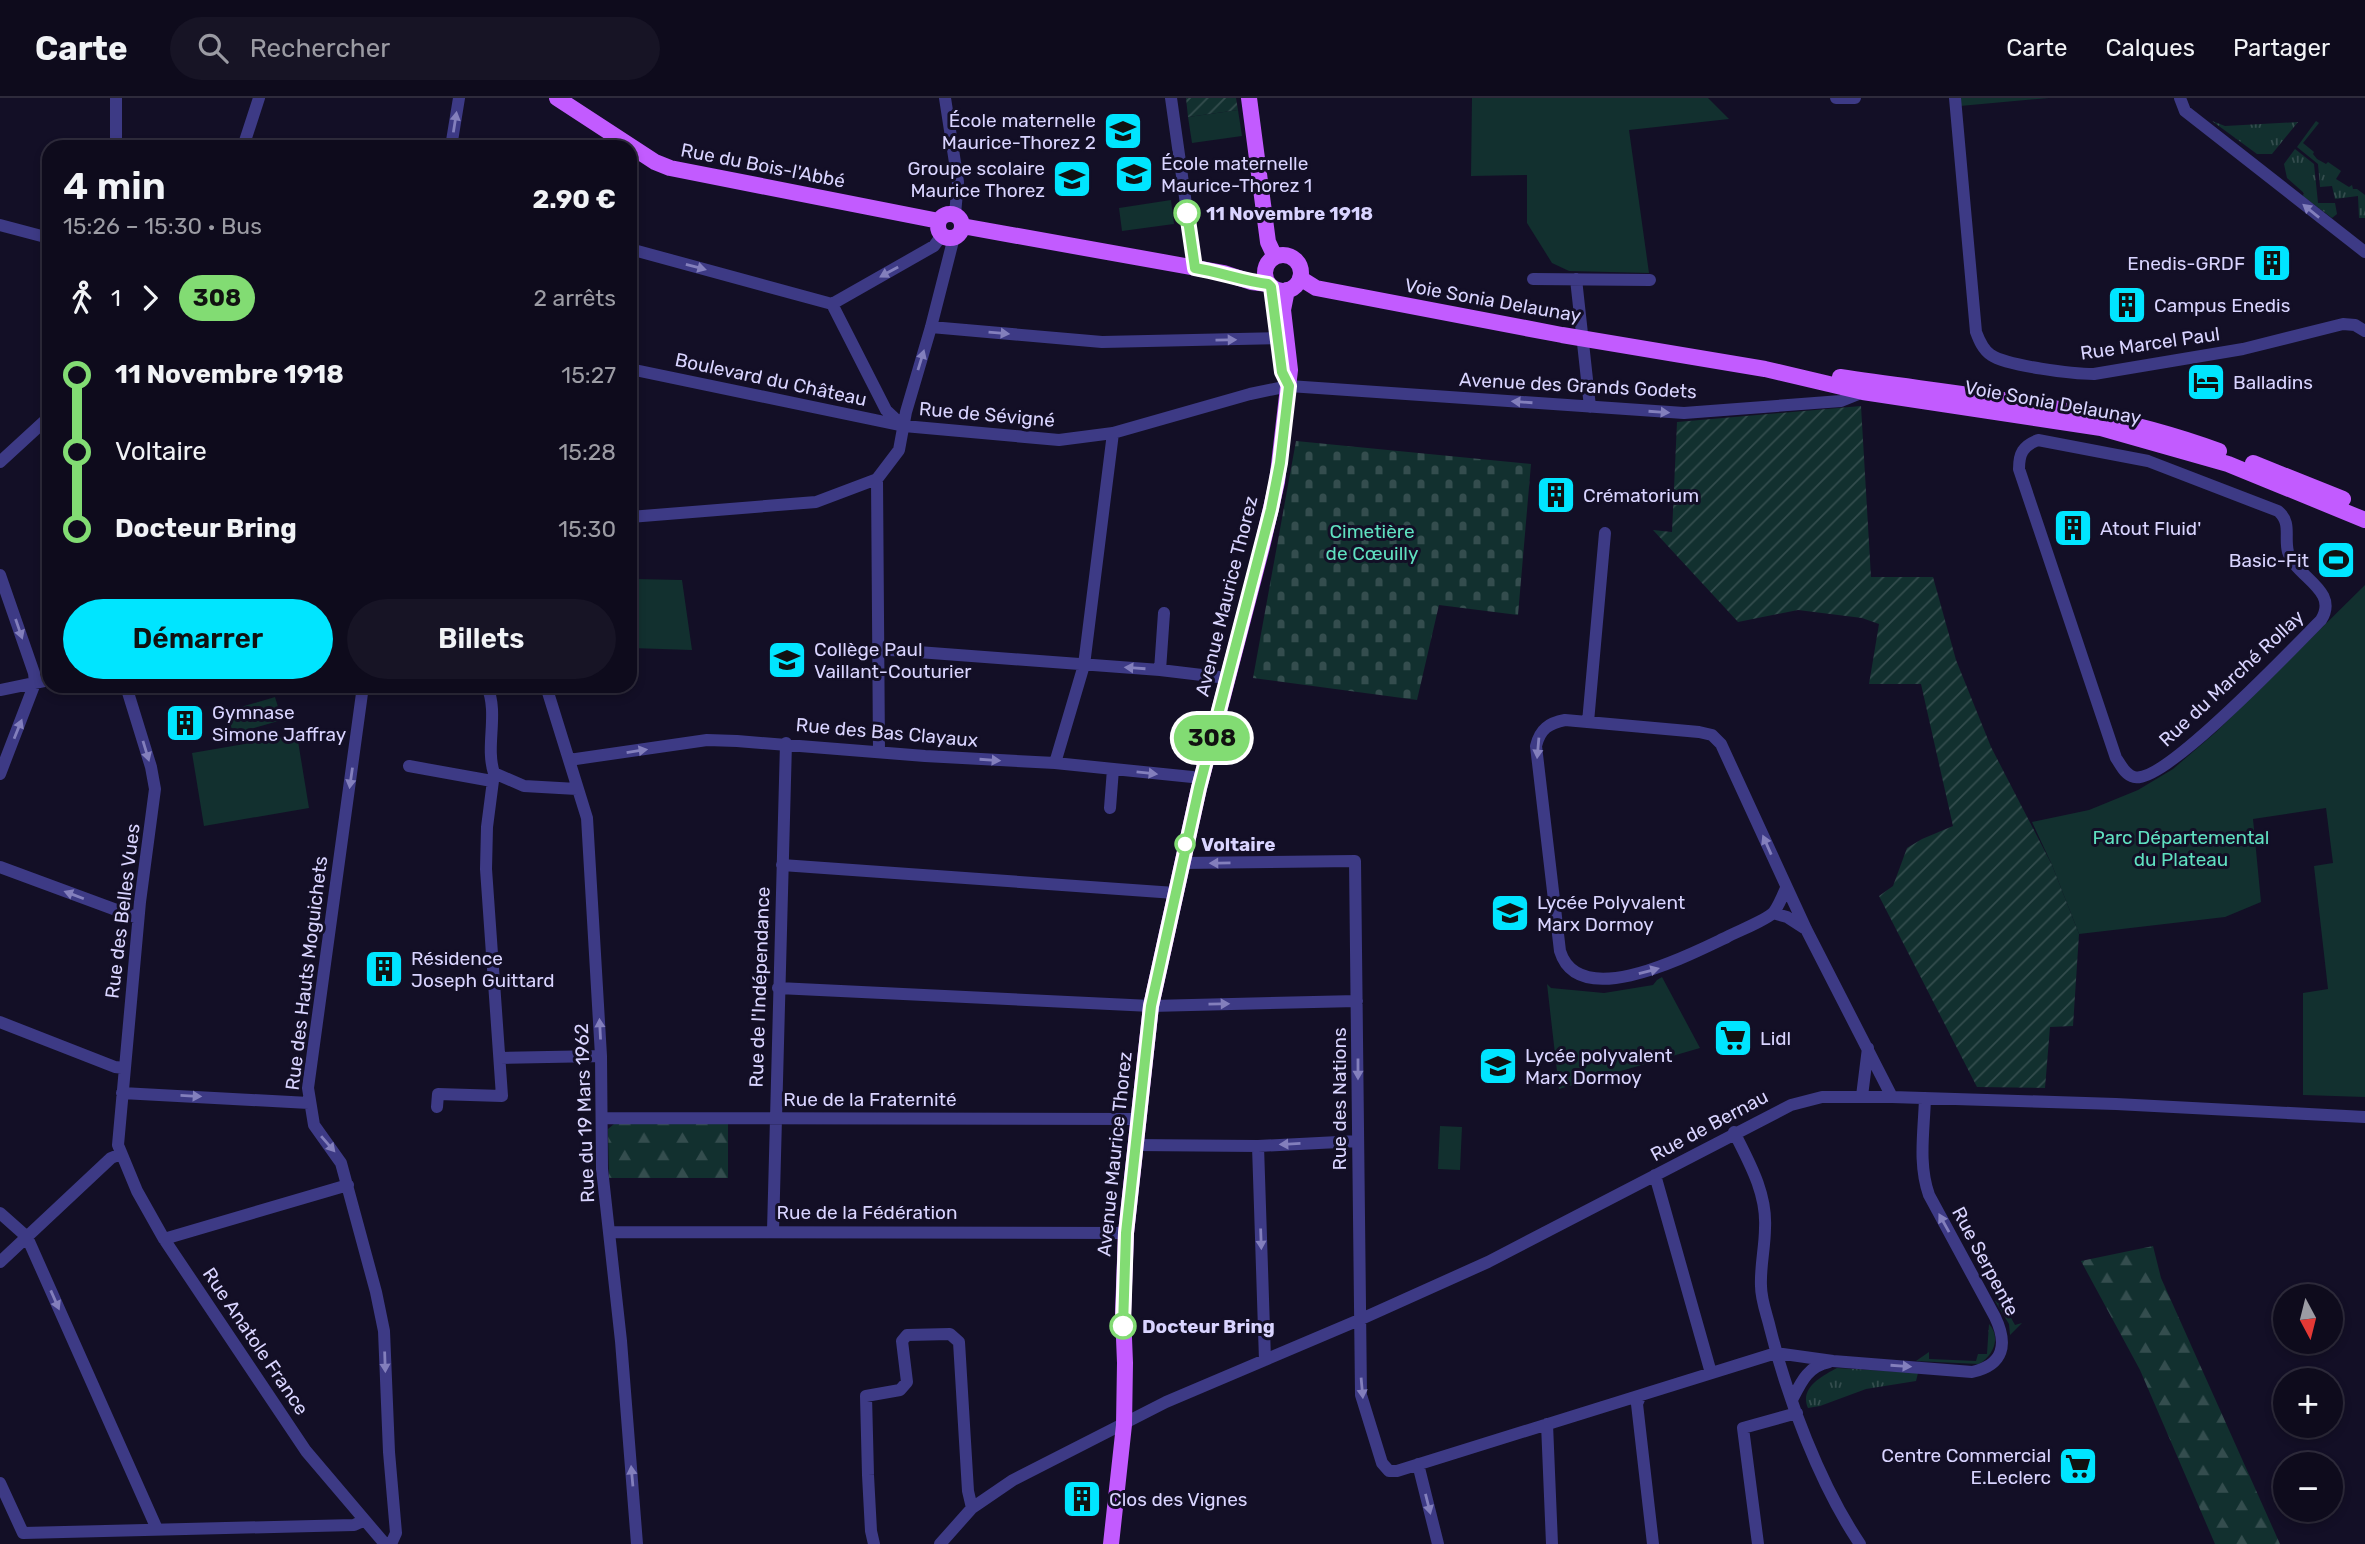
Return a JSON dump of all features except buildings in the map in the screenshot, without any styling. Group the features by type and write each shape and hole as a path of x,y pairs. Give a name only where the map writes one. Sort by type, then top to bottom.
{"main road":[{"name":"Rue du Bois-l'Abbé","path":"556,98 621,140"},
{"name":"Avenue Maurice Thorez","path":"1249,98 1273,278 1282,372 1289,386"},
{"name":"Rue du Bois-l'Abbé","path":"637,150 670,168 950,227 1195,268 1273,278"},
{"path":"1283,255 1298,262 1300,278 1293,288 1273,278 1283,255"},
{"name":"Avenue Maurice Thorez","path":"1111,1544 1116,1515 1125,1363 1123,1313 1126,1233 1151,1006 1181,863 1277,482 1290,370 1283,310 1273,278"},
{"name":"Voie Sonia Delaunay","path":"1300,278 1316,288 1867,387 2068,411 2286,475 2365,508"},
{"name":"Voie Sonia Delaunay","path":"2164,440 2365,520"}],"street":[{"path":"116,98 116,140"},
{"path":"245,140 259,98"},
{"path":"452,140 458,98"},
{"path":"904,426 931,327 958,182 945,98"},
{"path":"1171,98 1195,268"},
{"path":"1836,98 1855,98"},
{"name":"Rue Marcel Paul","path":"1955,98 1976,332 1983,347 1991,355 2060,371 2094,374 2256,346 2343,324 2364,328"},
{"path":"2180,98 2185,111 2365,252"},
{"path":"0,225 42,236"},
{"path":"637,251 832,304 934,246 950,227"},
{"path":"1533,279 1650,279"},
{"path":"1576,279 1590,407"},
{"path":"832,304 886,410 904,426"},
{"path":"931,327 1101,342 1278,338"},
{"name":"Boulevard du Château","path":"637,370 904,426"},
{"name":"Avenue des Grands Godets","path":"1289,386 1684,414 1841,401 1867,387"},
{"name":"Rue de Sévigné","path":"877,479 899,450 904,426 1059,440 1113,432 1241,396 1289,386"},
{"path":"0,462 42,423"},
{"path":"1055,763 1084,665 1113,432"},
{"name":"Rue du Marché Rollay","path":"2038,440 2147,461 2282,514 2288,526 2289,554 2319,589 2326,607 2321,620 2194,744 2160,769 2146,776 2134,777 2125,771 2116,758 2019,469 2019,455 2026,444 2038,440"},
{"path":"2147,461 2164,440"},
{"path":"2164,440 2165,467"},
{"path":"637,516 816,502 877,479 879,751"},
{"path":"1588,722 1605,533"},
{"path":"0,575 34,673 35,683 0,774"},
{"path":"1160,670 1164,613"},
{"path":"878,649 1160,670 1227,678"},
{"path":"0,690 42,682"},
{"name":"Rue des Belles Vues","path":"120,1149 122,1093 138,918 155,789 128,693"},
{"name":"Rue des Hauts Moguichets","path":"362,693 310,1072 309,1103 314,1125 323,1141 337,1155 348,1185 384,1331 389,1452 396,1533 391,1544"},
{"path":"437,1107 438,1094 502,1096 486,869 493,777 492,710 488,693"},
{"name":"Rue du 19 Mars 1962","path":"549,693 587,818 596,935 603,1118 602,1169 621,1340 637,1544"},
{"path":"1786,888 1773,914 1676,962 1629,976 1581,976 1566,966 1560,951 1536,746 1544,729 1552,723 1565,720 1699,732 1712,735 1721,744 1786,888 1892,1097"},
{"name":"Rue des Bas Clayaux","path":"569,760 707,740 786,743 1055,763 1202,778"},
{"name":"Rue de l'Indépendance","path":"773,1231 786,743"},
{"path":"409,766 493,777 524,786 577,789"},
{"path":"1110,808 1113,769"},
{"name":"Rue des Nations","path":"1181,863 1356,862 1361,1395 1382,1463 1388,1471 1418,1464"},
{"path":"782,865 1175,892"},
{"path":"0,867 138,918"},
{"path":"1773,914 1787,917 1806,929"},
{"path":"778,988 1151,1006 1357,1001"},
{"path":"0,1022 115,1067 124,1068"},
{"path":"1863,1096 1868,1048"},
{"path":"500,1058 601,1056"},
{"path":"122,1093 309,1103"},
{"name":"Rue de Bernau","path":"940,1544 972,1508 998,1488 1166,1402 1488,1262 1734,1132 1791,1105 1822,1097 1863,1096 2116,1104 2365,1117"},
{"name":"Rue Serpente","path":"1776,1353 1833,1361 1972,1372 1986,1369 2001,1353 2000,1327 1924,1181 1922,1167 1925,1098"},
{"name":"Rue de la Fraternité","path":"603,1118 1137,1119"},
{"path":"1734,1132 1752,1168 1764,1205 1766,1225 1761,1287 1776,1353 1820,1469 1850,1530 1860,1544"},
{"path":"1135,1145 1258,1146 1358,1141"},
{"path":"1258,1146 1265,1360"},
{"path":"0,1262 120,1149"},
{"name":"Rue Anatole France","path":"120,1149 137,1191 164,1239 306,1451 385,1544"},
{"path":"1655,1175 1711,1373"},
{"path":"164,1239 348,1185"},
{"path":"0,1213 27,1237 157,1529"},
{"name":"Rue de la Fédération","path":"609,1232 1126,1233"},
{"path":"874,1544 871,1531 866,1396 900,1391 907,1382 902,1341 907,1335 950,1334 958,1342 968,1491 972,1508"},
{"path":"1438,1544 1418,1464 1776,1353"},
{"path":"1792,1399 1805,1374 1821,1364 1833,1361"},
{"path":"1640,1397 1637,1404 1653,1544"},
{"path":"1758,1544 1743,1428 1797,1413"},
{"path":"1547,1424 1552,1544"},
{"path":"0,1483 23,1533 354,1525 363,1521"}],"green space":[{"path":"1186,98 1236,98 1238,110 1188,117"},
{"path":"1472,98 1708,98 1729,119 1629,130 1649,273 1569,271 1552,263 1527,223 1527,175 1471,176"},
{"path":"1959,98 2049,98 1960,106"},
{"path":"1238,110 1242,136 1192,143 1188,117"},
{"path":"2212,121 2225,126 2298,122 2272,154 2257,154"},
{"path":"2316,121 2319,123 2303,143 2314,152 2317,159 2326,164 2328,162 2341,171 2336,179 2349,187 2352,185 2353,189 2365,195 2365,218 2359,218 2358,196 2335,199 2332,186 2320,187 2318,164 2297,147"},
{"path":"2295,149 2314,164 2318,203 2335,203 2337,214 2332,218 2303,196 2304,193 2287,178 2284,164"},
{"path":"1171,200 1174,224 1122,231 1119,208"},
{"path":"1861,406 1871,577 1933,577 1956,660 1991,747 2052,865 2079,934 2073,1026 2050,1027 2045,1088 1977,1087 1879,896 1893,886 1907,848 1953,826 1921,684 1869,684 1879,624 1862,618 1798,610 1738,622 1653,530 1672,532 1677,422"},
{"name":"Cimetière de Cœuilly","path":"1296,441 1531,464 1518,615 1439,605 1417,700 1253,678"},
{"path":"637,579 682,580 692,650 637,648"},
{"name":"Parc Départemental du Plateau","path":"2365,585 2365,1097 2303,1095 2303,993 2328,989 2314,866 2333,863 2326,808 2253,819 2261,902 2225,917 2079,934 2032,822 2089,810 2138,790 2173,769 2216,732"},
{"path":"275,697 282,720 233,734 227,711"},
{"path":"297,735 309,808 204,826 192,753"},
{"path":"1662,977 1700,1048 1559,1089 1547,984 1551,988 1604,993 1653,985"},
{"path":"614,1124 728,1124 728,1178 609,1178 608,1129"},
{"path":"1440,1126 1462,1127 1460,1170 1438,1169"},
{"path":"2153,1246 2161,1278 2280,1544 2215,1544 2140,1370 2081,1261"},
{"path":"2008,1292 2013,1302 2005,1307 2015,1325 2022,1323 2010,1335 2009,1324 1995,1301"},
{"path":"1989,1324 1995,1334 1994,1346 1989,1356 1979,1364 1916,1361 1929,1352 1929,1359 1976,1361 1978,1354 1987,1354"},
{"path":"1837,1368 1918,1373 1916,1381 1866,1389 1808,1408 1806,1401 1809,1389"}],"bus line":[{"name":"308","path":"1123,1326 1126,1233 1151,1006 1199,788 1271,509 1280,463 1289,386 1282,372 1271,287 1224,272 1195,268 1187,213"}],"place":[{"name":"École maternelle Maurice-Thorez 2","path":"1123,131"},
{"name":"École maternelle Maurice-Thorez 1","path":"1134,174"},
{"name":"Groupe scolaire Maurice Thorez","path":"1072,179"},
{"name":"11 Novembre 1918","path":"1187,213"},
{"name":"Enedis-GRDF","path":"2272,263"},
{"name":"Campus Enedis","path":"2127,305"},
{"name":"Balladins","path":"2206,382"},
{"name":"Crématorium","path":"1556,495"},
{"name":"Atout Fluid'","path":"2073,528"},
{"name":"Basic-Fit","path":"2336,560"},
{"name":"Collège Paul Vaillant-Couturier","path":"787,660"},
{"name":"Gymnase Simone Jaffray","path":"185,723"},
{"name":"Voltaire","path":"1185,844"},
{"name":"Lycée Polyvalent Marx Dormoy","path":"1510,913"},
{"name":"Résidence Joseph Guittard","path":"384,969"},
{"name":"Lidl","path":"1733,1038"},
{"name":"Lycée polyvalent Marx Dormoy","path":"1498,1066"},
{"name":"Docteur Bring","path":"1123,1326"},
{"name":"Centre Commercial E.Leclerc","path":"2078,1466"},
{"name":"Clos des Vignes","path":"1082,1499"}]}
